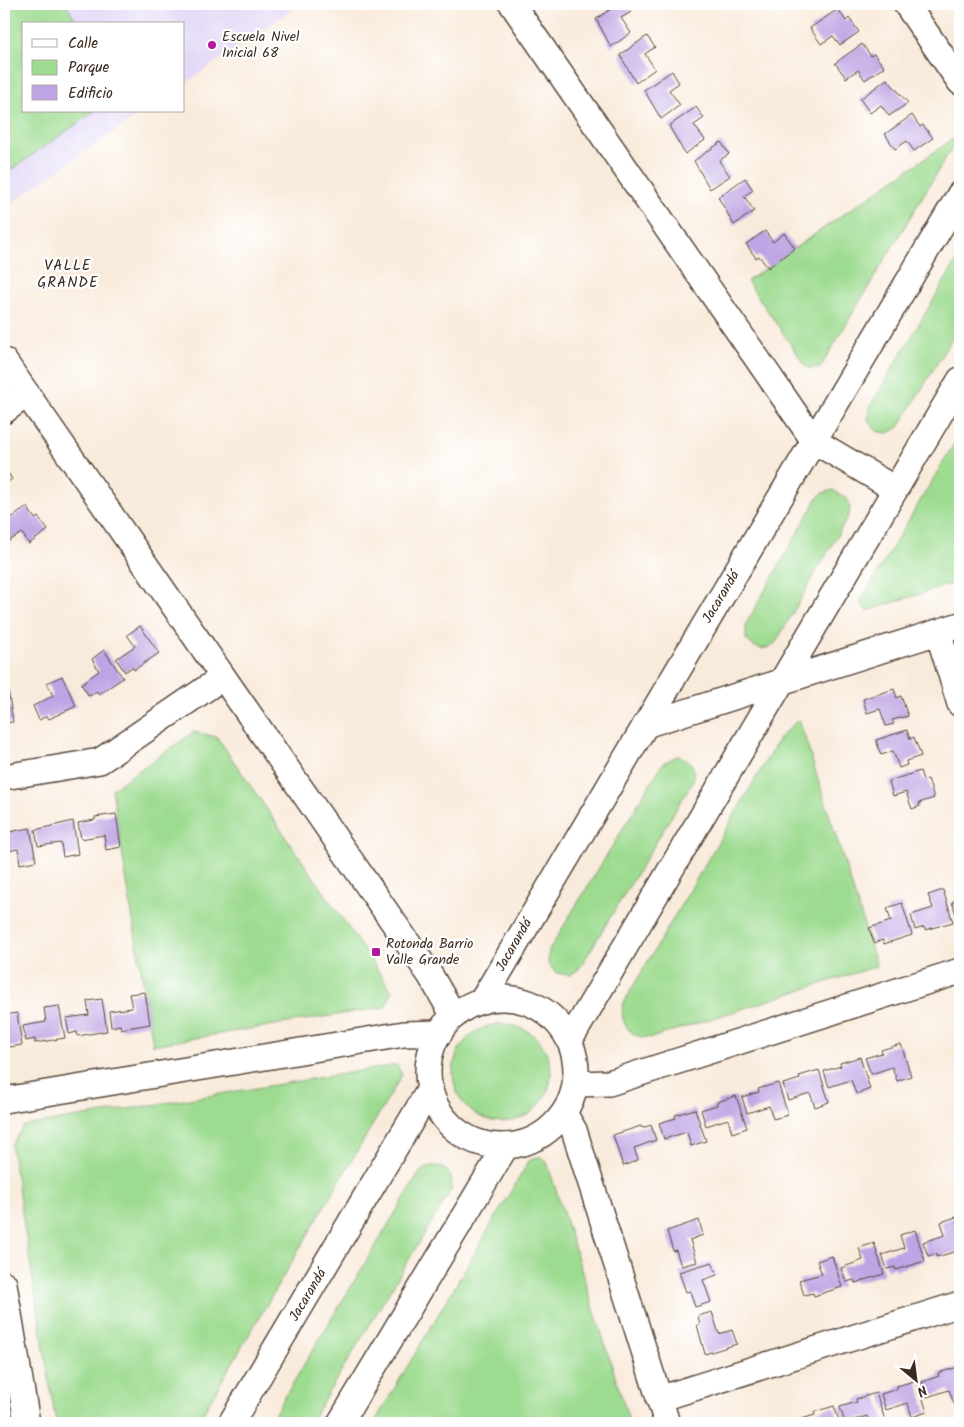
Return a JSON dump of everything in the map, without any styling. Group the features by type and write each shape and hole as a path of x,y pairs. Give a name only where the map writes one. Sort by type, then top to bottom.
{"street":[{"path":"512,4 814,440 895,489"},
{"path":"906,4 960,82"},
{"name":"Jacarandá","path":"482,1001 960,194"},
{"path":"4,360 430,975 447,1024"},
{"path":"570,1040 960,380"},
{"path":"4,411 27,394"},
{"path":"645,725 949,628 960,704"},
{"path":"4,777 100,761 223,677"},
{"path":"576,1084 609,1083 960,971"},
{"path":"4,1100 404,1034 447,1024 482,1001 503,998 523,1001 542,1010 558,1023 570,1040 576,1069 576,1084 564,1113 539,1136 523,1143 506,1146 485,1144 466,1137 450,1124 437,1108 430,1089 428,1070 431,1050 447,1024"},
{"name":"Jacarandá","path":"232,1423 430,1089"},
{"path":"564,1113 574,1130 667,1423"},
{"path":"340,1423 506,1146"},
{"path":"4,1284 27,1423"},
{"path":"660,1399 960,1304"}],"shaded area":[{"path":"4,4 300,4 185,83 185,22 22,22 22,112 143,112 4,208"}],"green space":[{"path":"4,4 65,4 78,22 22,22 22,112 94,112 4,175"},
{"path":"960,134 820,368 807,368 747,281"},
{"path":"960,255 960,325 899,427 889,433 878,432 868,420 869,408"},
{"path":"960,434 960,581 867,611 860,602"},
{"path":"833,490 847,499 850,508 849,515 776,642 764,648 753,646 746,639 746,624 818,497 823,493"},
{"path":"799,719 877,966 654,1037 646,1038 633,1033 628,1029 623,1017 624,1002 780,737"},
{"path":"194,732 217,737 392,991 385,1007 153,1045 112,789"},
{"path":"677,756 686,759 691,764 694,772 693,781 579,969 570,975 556,973 548,964 549,950 663,763"},
{"path":"502,1024 521,1028 537,1038 547,1054 551,1073 547,1092 537,1108 521,1118 502,1122 483,1118 467,1108 457,1092 453,1073 457,1054 467,1038 483,1028"},
{"path":"397,1065 402,1075 197,1423 56,1423 11,1145 24,1126"},
{"path":"536,1157 542,1157 547,1162 630,1423 374,1423 529,1161"},
{"path":"431,1166 441,1167 448,1172 452,1180 451,1190 310,1423 269,1423 420,1172"}],"building":[{"path":"618,4 626,4 631,12 621,18 631,33 611,47 596,19"},
{"path":"812,4 824,4 816,9"},
{"path":"838,9 846,21 849,18 859,32 840,45 833,36 821,44 810,28"},
{"path":"647,36 655,47 645,54 655,69 636,83 620,55"},
{"path":"862,44 871,56 874,54 884,67 865,80 858,70 846,78 835,63"},
{"path":"672,71 679,83 669,90 680,105 661,119 644,90"},
{"path":"887,79 908,103 889,116 881,105 870,113 860,99"},
{"path":"696,107 704,118 694,125 705,140 685,154 669,126"},
{"path":"912,115 920,127 923,125 933,138 914,151 907,141 895,149 885,134"},
{"path":"721,142 729,154 719,161 730,176 710,189 694,161"},
{"path":"745,178 753,190 744,196 754,211 734,225 718,197"},
{"path":"765,231 773,242 784,233 795,248 768,268 759,256 756,258 746,244"},
{"path":"4,467 12,479 4,485"},
{"path":"27,507 35,519 38,517 48,530 29,544 22,533 9,541 4,533 4,523"},
{"path":"140,626 159,653 134,670 132,667 125,672 116,659 135,646 127,635"},
{"path":"104,650 123,678 99,694 97,691 89,696 81,684 99,671 92,659"},
{"path":"62,676 76,706 49,719 47,716 39,720 33,706 53,696 47,683"},
{"path":"8,689 13,722 4,723 4,690"},
{"path":"894,689 897,698 901,696 908,716 892,720 894,724 886,726 880,709 867,713 863,699"},
{"path":"907,730 910,739 914,737 921,756 906,761 907,765 899,768 893,751 881,755 876,740"},
{"path":"920,771 923,780 928,779 934,798 919,803 920,806 912,809 906,792 893,796 889,781"},
{"path":"116,814 121,847 106,850 104,835 81,839 78,823 95,820 95,817"},
{"path":"73,821 78,854 63,857 61,843 38,846 35,830"},
{"path":"30,828 36,861 20,864 18,849 4,852 4,835 10,834 9,832"},
{"path":"943,890 953,922 925,930 924,927 915,930 911,915 933,908 928,895"},
{"path":"960,899 960,916 957,917 952,902"},
{"path":"902,903 912,935 884,944 883,940 874,943 869,928 891,921 887,908"},
{"path":"145,992 150,1024 121,1029 120,1025 111,1027 109,1011 132,1008 129,994"},
{"path":"102,999 107,1031 78,1036 77,1032 69,1034 66,1018 89,1015 87,1001"},
{"path":"59,1006 65,1038 35,1043 35,1039 26,1041 23,1026 46,1022 44,1008"},
{"path":"17,1013 22,1045 4,1048 4,1015"},
{"path":"901,1044 911,1076 897,1081 892,1067 871,1074 865,1058 882,1053 881,1050"},
{"path":"860,1057 870,1089 856,1094 851,1080 829,1087 824,1071 841,1066 840,1063"},
{"path":"819,1070 829,1102 815,1107 810,1093 788,1100 783,1084 800,1079 799,1076"},
{"path":"778,1083 788,1115 773,1119 769,1106 747,1113 742,1097 759,1092 758,1089"},
{"path":"736,1096 747,1128 732,1133 728,1119 706,1126 701,1110"},
{"path":"695,1109 706,1141 691,1146 687,1132 664,1139 659,1123 676,1118 675,1115"},
{"path":"651,1125 656,1140 634,1148 638,1160 623,1166 613,1135 641,1126 642,1128"},
{"path":"956,1217 960,1230 960,1250 937,1257 936,1254 928,1256 923,1242 945,1235 941,1222"},
{"path":"699,1220 703,1235 690,1240 697,1262 681,1266 676,1250 673,1251 667,1231"},
{"path":"915,1230 925,1261 896,1270 895,1267 887,1269 882,1255 904,1248 900,1235"},
{"path":"874,1243 884,1274 855,1283 854,1280 846,1282 841,1268 863,1260 859,1248"},
{"path":"832,1256 842,1287 814,1296 813,1293 804,1295 799,1280 822,1274 817,1261"},
{"path":"712,1262 717,1275 703,1280 711,1302 695,1307 690,1291 686,1292 679,1272"},
{"path":"712,1312 719,1334 732,1330 737,1344 705,1354 697,1325 700,1324 698,1316"},
{"path":"958,1367 960,1374 960,1402 954,1404 949,1390 927,1397 922,1382 939,1376 938,1373"},
{"path":"917,1380 927,1412 912,1417 908,1403 886,1410 881,1394 897,1389 897,1386"},
{"path":"876,1393 886,1423 870,1423 867,1416 845,1423 840,1407 857,1402 856,1399"},
{"path":"834,1406 840,1423 799,1423 798,1420 815,1415 814,1412"},
{"path":"794,1419 795,1423 782,1423"}],"place":[{"name":"Escuela Nivel Inicial 68","path":"212,45"},
{"name":"Rotonda Barrio Valle Grande","path":"376,952"}],"district":[{"name":"VALLE GRANDE","path":"68,274"}]}
